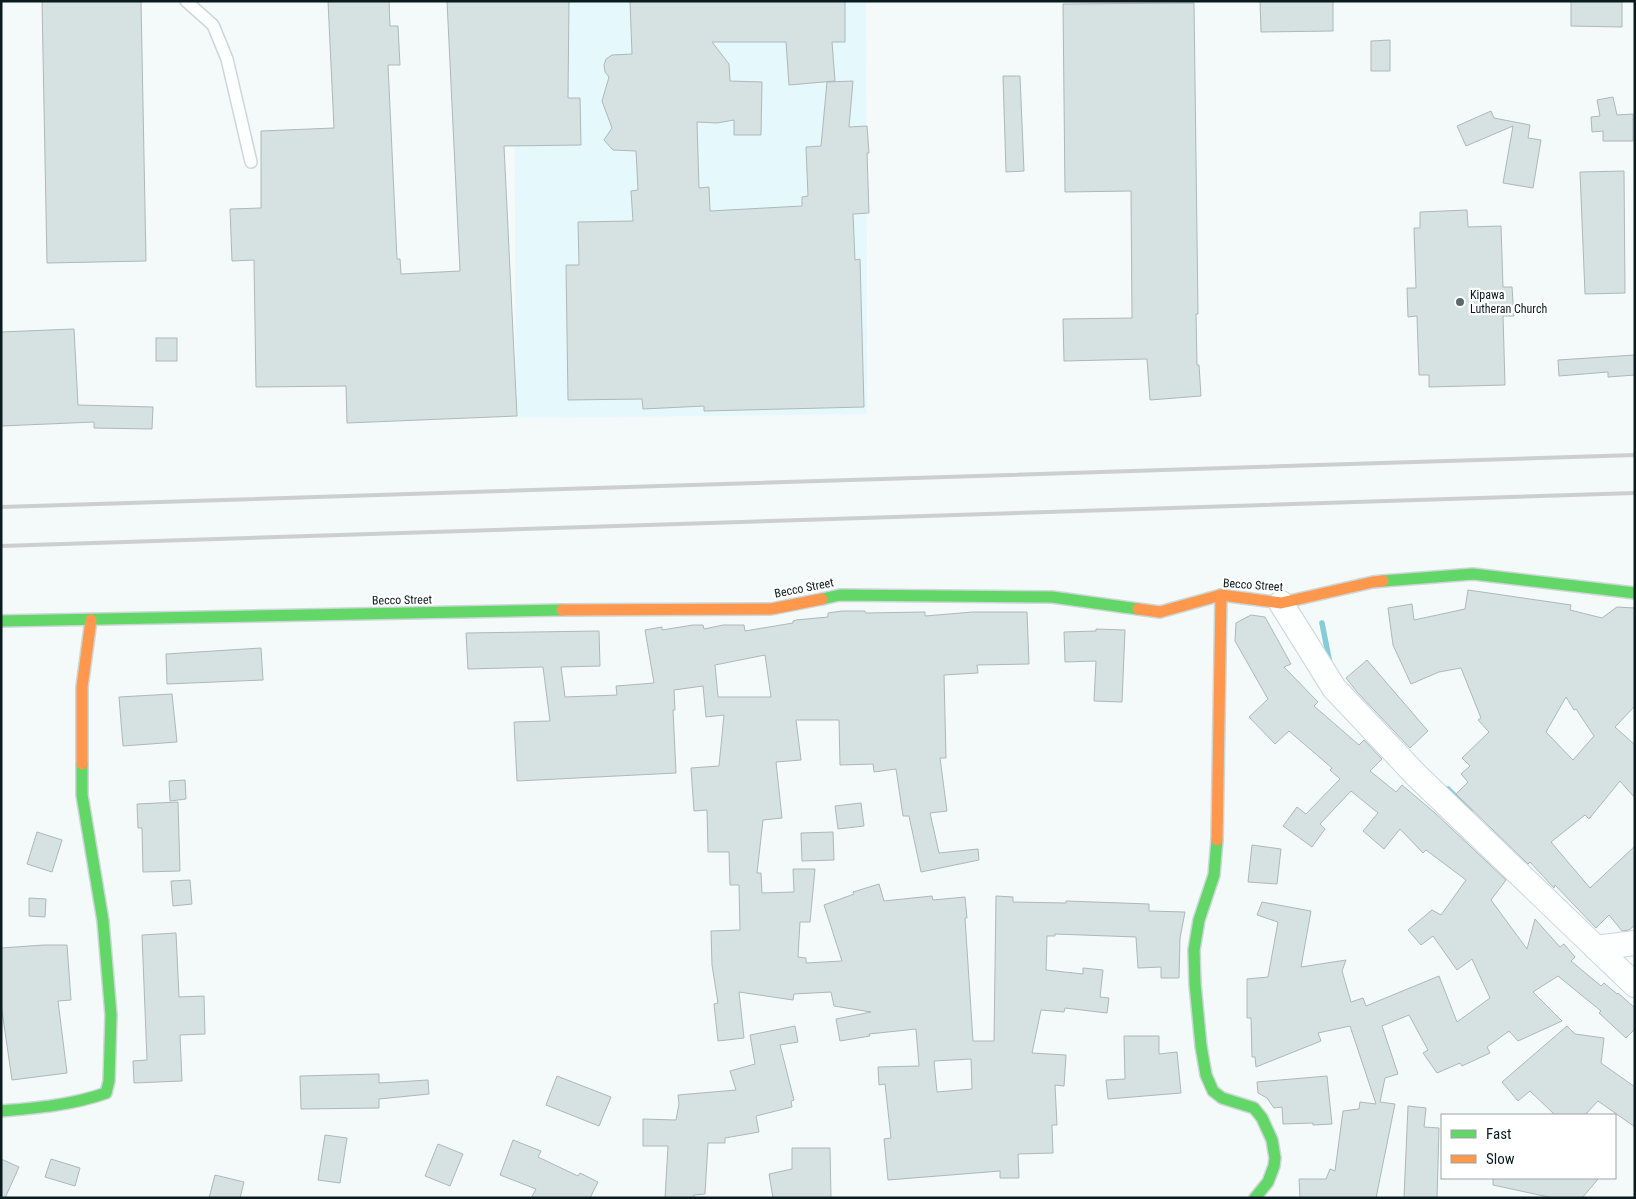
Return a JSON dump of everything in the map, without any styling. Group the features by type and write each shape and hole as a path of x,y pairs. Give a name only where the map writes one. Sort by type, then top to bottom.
{"street":[{"name":"Becco Street","path":"1,621 592,609 770,608 840,595 1052,597 1160,612 1221,595 1281,603 1373,582 1473,574 1635,593"},
{"path":"1221,595 1218,698 1218,802 1215,867 1212,886 1197,928 1194,984 1206,1078 1214,1093 1229,1102 1256,1109 1262,1117 1274,1143 1275,1168 1268,1184 1255,1198"},
{"path":"1281,603 1334,688 1417,776 1635,985"},
{"path":"1,1111 94,1098 106,1093 109,1080 111,1015 103,921 82,795 82,687 90,620"},
{"path":"1596,948 1635,943"}],"lane":[{"path":"186,1 213,25 227,59 251,162"}],"shaded area":[{"path":"514,1 866,1 867,414 516,418"}],"building":[{"path":"42,1 141,1 146,261 47,263"},
{"path":"328,1 389,1 390,26 398,26 400,65 388,65 397,259 400,259 401,274 460,271 447,1 569,1 568,98 580,98 581,145 504,146 517,416 347,423 346,386 256,387 254,260 232,261 230,209 261,208 261,131 334,128"},
{"path":"630,1 845,1 845,42 832,42 835,81 789,85 786,42 712,42 729,64 730,81 762,82 761,135 734,135 734,120 717,123 697,122 699,188 709,187 710,211 802,206 802,197 808,196 806,147 821,146 827,82 853,81 849,127 867,126 869,153 867,153 869,213 853,214 855,260 860,259 864,407 704,411 704,406 643,409 642,399 568,400 566,265 579,265 578,222 633,221 631,191 638,190 636,151 613,150 604,140 612,128 602,101 609,77 605,72 604,65 606,59 612,55 632,54"},
{"path":"1260,1 1333,1 1333,31 1261,32"},
{"path":"1571,1 1622,1 1622,27 1571,26"},
{"path":"1194,3 1198,314 1196,314 1197,365 1199,365 1201,396 1150,400 1147,359 1064,361 1063,319 1132,318 1131,191 1065,192 1063,4"},
{"path":"1390,40 1390,71 1371,71 1371,41"},
{"path":"1003,76 1020,76 1024,171 1006,172"},
{"path":"1613,97 1617,115 1633,114 1633,141 1603,141 1603,131 1592,132 1591,117 1600,116 1597,100"},
{"path":"1491,111 1494,118 1530,125 1528,138 1541,140 1533,188 1503,183 1513,126 1466,146 1457,126"},
{"path":"1624,171 1625,293 1585,294 1580,172"},
{"name":"Kipawa Lutheran Church","path":"1467,210 1468,227 1501,226 1503,287 1512,287 1514,316 1503,316 1505,385 1429,387 1429,375 1419,375 1417,316 1408,317 1407,288 1416,288 1414,228 1420,228 1420,212"},
{"path":"74,329 78,405 153,407 152,429 94,428 94,422 1,426 1,332"},
{"path":"156,338 177,338 177,361 156,361"},
{"path":"1635,355 1635,375 1608,377 1608,372 1559,376 1558,360"},
{"path":"1468,590 1571,605 1570,610 1602,618 1617,607 1635,608 1635,706 1615,727 1635,745 1635,798 1620,781 1589,819 1585,815 1551,842 1590,888 1635,846 1635,925 1629,930 1622,931 1609,915 1596,928 1555,885 1554,888 1530,862 1528,864 1456,794 1468,782 1461,774 1470,766 1462,758 1489,732 1478,720 1481,718 1461,668 1439,672 1411,684 1393,645 1388,608 1412,604 1414,620 1465,609","holes":["1566,697 1574,710 1576,709 1594,736 1573,760 1546,732"]},
{"path":"842,611 865,611 866,613 925,612 925,616 973,612 1027,612 1029,664 977,665 978,673 944,675 946,758 940,758 947,811 930,813 939,853 978,849 979,860 921,872 909,816 903,816 896,769 874,772 873,764 840,765 839,720 796,720 801,760 776,762 782,818 763,820 757,873 761,873 762,893 794,892 793,869 815,869 810,922 800,922 798,957 806,958 806,963 842,961 824,905 854,894 853,892 879,884 884,901 932,896 933,900 965,897 973,1041 994,1041 996,896 1013,897 1013,902 1066,903 1066,901 1149,904 1149,911 1185,912 1180,938 1179,978 1161,978 1161,967 1138,968 1136,937 1055,934 1055,936 1047,936 1046,970 1083,974 1083,968 1103,970 1100,997 1109,998 1107,1013 1065,1008 1064,1012 1041,1010 1032,1053 1066,1055 1064,1086 1055,1085 1057,1125 1052,1125 1053,1153 1018,1154 1019,1178 1000,1178 1000,1171 888,1180 884,1139 891,1138 885,1084 879,1085 878,1067 919,1066 916,1029 869,1034 870,1036 840,1041 836,1019 871,1012 834,1006 831,992 794,994 793,1000 739,992 744,1038 718,1041 714,1004 718,1003 712,965 711,931 740,930 739,885 730,885 729,852 708,852 707,810 694,811 691,768 719,766 724,715 706,717 703,686 674,690 676,773 517,781 514,722 550,721 543,667 468,669 466,633 599,631 600,666 561,667 565,697 617,695 616,686 654,683 645,630 662,627 662,630 693,625 703,625 704,629 723,625 744,625 745,631 793,623 796,620 828,617 828,613","holes":["765,655 771,697 718,697 715,665","971,1059 972,1089 937,1092 934,1061"]},
{"path":"1251,615 1265,617 1291,664 1284,667 1318,702 1314,706 1359,745 1364,740 1382,759 1370,771 1396,792 1402,785 1435,813 1506,880 1491,900 1527,949 1535,919 1560,947 1564,944 1575,957 1571,961 1601,986 1604,983 1635,1008 1635,1029 1626,1038 1599,1013 1601,1011 1558,976 1533,992 1562,1021 1518,1041 1509,1031 1487,1047 1490,1053 1462,1066 1460,1063 1437,1073 1423,1053 1428,1050 1409,1015 1382,1026 1398,1074 1385,1078 1380,1102 1395,1104 1376,1198 1300,1198 1299,1179 1326,1179 1330,1169 1335,1171 1343,1111 1359,1109 1360,1102 1376,1104 1350,1026 1318,1033 1321,1041 1256,1067 1255,1057 1252,1057 1251,1018 1247,1018 1247,979 1268,977 1278,922 1257,915 1262,902 1311,911 1301,967 1346,960 1342,971 1351,1002 1363,998 1366,1006 1439,976 1457,1022 1490,998 1472,959 1457,970 1433,936 1421,945 1408,930 1432,910 1441,915 1466,880 1426,850 1423,853 1400,829 1384,849 1363,831 1378,813 1351,791 1320,824 1325,829 1312,847 1283,826 1297,807 1306,814 1340,779 1330,770 1332,768 1289,731 1275,744 1249,717 1268,699 1235,641 1236,623"},
{"path":"1096,629 1125,630 1122,702 1094,701 1096,661 1065,662 1064,632 1096,631"},
{"path":"261,648 263,680 167,684 166,654"},
{"path":"1367,660 1428,731 1410,748 1346,678"},
{"path":"172,694 177,742 123,746 119,697"},
{"path":"185,780 186,799 170,801 169,781"},
{"path":"178,802 180,871 143,872 142,828 138,828 137,804"},
{"path":"861,803 864,826 838,829 835,806"},
{"path":"37,832 62,840 52,872 27,864"},
{"path":"833,832 834,860 802,861 801,833"},
{"path":"1252,845 1281,849 1277,884 1248,882"},
{"path":"190,880 192,904 173,906 171,881"},
{"path":"29,898 46,899 45,917 29,916"},
{"path":"176,933 179,997 204,996 205,1034 180,1035 182,1081 134,1083 133,1061 147,1060 142,935"},
{"path":"67,945 71,1000 58,1001 67,1073 12,1080 1,1004 1,948"},
{"path":"795,1026 798,1042 780,1045 794,1100 791,1101 792,1107 756,1116 759,1132 725,1138 725,1143 708,1143 705,1194 694,1195 694,1198 665,1198 668,1146 643,1146 643,1119 676,1120 679,1104 678,1095 736,1090 730,1071 755,1064 750,1035"},
{"path":"1567,1026 1575,1034 1604,1038 1601,1063 1635,1087 1635,1127 1598,1101 1586,1114 1554,1114 1530,1091 1518,1101 1502,1082"},
{"path":"1124,1036 1159,1036 1159,1054 1177,1052 1181,1093 1108,1099 1106,1080 1125,1079"},
{"path":"379,1074 379,1083 428,1080 429,1094 379,1099 379,1108 301,1109 300,1076"},
{"path":"557,1076 611,1097 599,1126 546,1105"},
{"path":"1327,1076 1332,1124 1283,1124 1282,1107 1274,1108 1267,1098 1258,1093 1257,1082"},
{"path":"1408,1106 1426,1108 1424,1127 1439,1128 1437,1198 1404,1198"},
{"path":"325,1135 347,1138 340,1183 318,1180"},
{"path":"513,1140 541,1151 538,1157 578,1176 580,1173 598,1182 590,1198 531,1198 536,1189 500,1175"},
{"path":"438,1144 463,1154 450,1186 425,1176"},
{"path":"792,1148 830,1148 831,1198 773,1198 769,1174 792,1169"},
{"path":"1,1159 19,1167 5,1198 1,1198"},
{"path":"51,1159 80,1168 75,1186 45,1177"},
{"path":"215,1175 244,1182 240,1198 209,1198"},
{"path":"1493,1179 1598,1179 1582,1198 1553,1198 1493,1185"}],"waterway":[{"path":"1322,623 1330,664"},
{"path":"1448,789 1470,811"}],"railway":[{"path":"1,507 1635,455"},
{"path":"1,546 1635,493"}],"traffic: fast":[{"path":"1383,581 1473,574 1635,593"},
{"path":"822,599 840,595 1052,597 1138,609"},
{"path":"1,621 562,610"},
{"path":"1,1111 28,1109 93,1097 106,1093 109,1081 111,1015 103,921 82,795 82,764"},
{"path":"1217,840 1214,875 1199,920 1194,950 1201,1046 1206,1075 1213,1091 1222,1098 1254,1108 1262,1118 1272,1140 1275,1158 1274,1166 1268,1182 1255,1198"}],"traffic: slow":[{"path":"1138,609 1160,612 1221,595 1281,603 1383,581"},
{"path":"1217,840 1221,595"},
{"path":"562,610 771,609 822,599"},
{"path":"82,764 82,687 91,620"}],"place":[{"name":"Kipawa Lutheran Church","path":"1460,302"}]}
